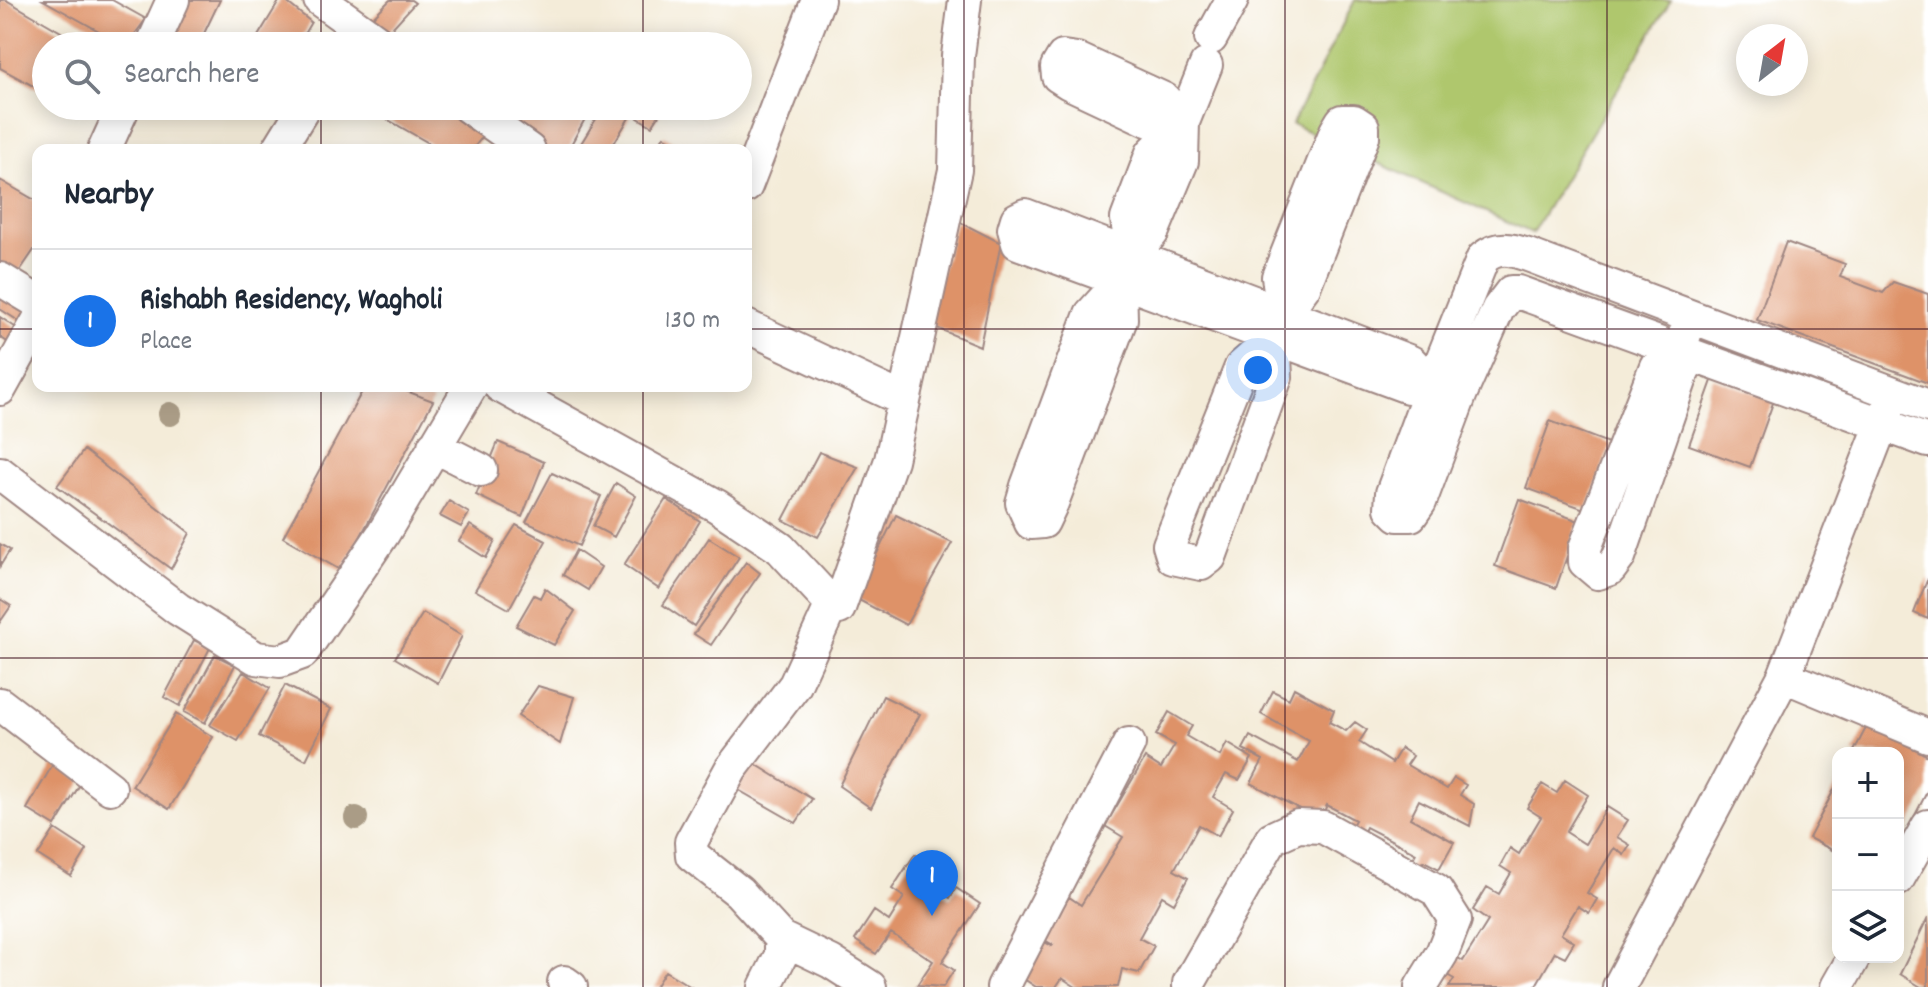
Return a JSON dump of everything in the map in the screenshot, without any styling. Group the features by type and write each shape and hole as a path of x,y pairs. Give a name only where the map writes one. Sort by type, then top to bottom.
{"street":[{"path":"158,32 173,0"},
{"path":"320,0 345,32"},
{"path":"752,170 818,0"},
{"path":"511,392 717,506 780,548 839,608 891,460 955,170 958,56 965,0"},
{"path":"1126,269 1091,314 1022,503 1031,523 1043,522 1052,503 1121,319 1126,269 1127,219 1152,153 1183,122 1208,52 1232,0"},
{"path":"107,144 118,120"},
{"path":"282,144 296,120"},
{"path":"487,120 521,144"},
{"path":"1279,326 1276,377 1210,557 1201,564 1173,558 1169,545 1241,367 1279,326 1304,287 1363,137 1363,127 1354,121 1342,121 1336,131 1278,277 1279,326"},
{"path":"1446,389 1483,258 1492,251 1509,248 1691,315 1888,409 1928,441"},
{"path":"1492,251 1511,292"},
{"path":"1126,269 1279,326 1408,387 1446,389"},
{"path":"0,279 32,298"},
{"path":"1511,292 1680,350 1888,409 1928,406"},
{"path":"1446,389 1511,292"},
{"path":"1680,350 1656,366 1585,548 1585,562 1598,573 1610,569 1619,557 1684,369 1680,350 1691,315"},
{"path":"752,329 904,400"},
{"path":"0,389 32,332"},
{"path":"0,473 178,609 256,658 280,661 302,653 383,534 467,392"},
{"path":"1619,987 1784,676 1888,409"},
{"path":"434,446 481,470"},
{"path":"832,604 795,685 731,769 691,842 692,855 739,892 781,938 831,962 870,987"},
{"path":"1784,676 1928,736"},
{"path":"0,704 110,788"},
{"path":"1003,987 1129,744"},
{"path":"1186,986 1272,838 1298,826 1323,827 1436,890 1455,920 1442,953 1421,987"},
{"path":"1904,868 1928,826"},
{"path":"765,987 781,955 781,938"},
{"path":"1837,987 1851,963"}],"green space":[{"path":"1355,0 1671,0 1532,233 1292,124"}],"building":[{"path":"0,0 6,0 61,32 32,32 32,85 0,68"},
{"path":"43,0 112,0 146,19 136,32 101,32"},
{"path":"185,0 220,0 205,32 170,32"},
{"path":"280,0 311,22 305,32 261,32"},
{"path":"390,0 411,0 415,3 388,32 375,32 365,25"},
{"path":"388,120 459,120 483,136 477,144 430,144"},
{"path":"496,120 584,120 571,144 530,144"},
{"path":"595,120 628,120 614,144 581,144"},
{"path":"642,120 656,120 652,126"},
{"path":"664,136 677,144 659,144"},
{"path":"0,180 32,199 32,253 17,275 0,264"},
{"path":"956,220 1001,243 980,346 927,324"},
{"path":"1786,242 1845,264 1840,277 1883,293 1893,282 1928,294 1928,383 1757,320"},
{"path":"0,297 32,303 32,312 25,325 0,309"},
{"path":"0,317 18,329 9,343 0,337"},
{"path":"1713,378 1774,400 1750,467 1689,445"},
{"path":"362,392 409,392 433,401 342,571 283,537"},
{"path":"1550,421 1611,444 1587,510 1526,488"},
{"path":"498,442 544,462 522,517 476,495"},
{"path":"84,450 190,533 171,569 57,486"},
{"path":"819,452 858,467 818,537 783,520"},
{"path":"552,473 601,496 579,546 526,522"},
{"path":"616,483 636,496 614,537 593,526"},
{"path":"666,499 700,521 659,589 624,565"},
{"path":"1519,499 1579,521 1556,588 1495,566"},
{"path":"449,501 469,513 461,527 440,516"},
{"path":"896,515 952,543 906,625 855,598"},
{"path":"470,525 495,541 486,558 459,541"},
{"path":"516,525 546,541 509,609 475,590"},
{"path":"709,538 739,557 694,626 663,605"},
{"path":"0,544 10,550 0,566"},
{"path":"576,550 601,567 588,590 563,575"},
{"path":"746,562 760,573 711,645 694,634"},
{"path":"1928,578 1928,619 1914,613"},
{"path":"545,588 575,611 554,645 516,626 534,595 540,598"},
{"path":"0,599 11,606 0,622"},
{"path":"423,613 462,636 438,683 395,658"},
{"path":"194,640 210,648 180,706 164,697"},
{"path":"215,655 235,665 205,723 184,712"},
{"path":"243,672 270,688 238,741 210,725"},
{"path":"285,685 331,709 306,760 259,736"},
{"path":"538,686 574,697 560,744 518,716"},
{"path":"1294,688 1334,710 1329,722 1346,731 1355,722 1367,730 1359,742 1392,763 1401,748 1413,756 1407,765 1447,789 1454,778 1466,785 1460,795 1474,804 1470,826 1419,800 1410,818 1454,842 1439,869 1424,861 1416,875 1407,870 1416,853 1366,827 1360,839 1348,833 1355,820 1327,805 1320,820 1251,783 1263,760 1243,749 1250,736 1298,762 1309,741 1261,714 1273,691 1289,699"},
{"path":"883,696 920,714 871,808 839,786"},
{"path":"1169,712 1192,726 1186,736 1220,756 1227,743 1252,758 1239,780 1226,774 1213,797 1233,809 1218,836 1199,825 1174,870 1188,878 1174,903 1162,896 1139,938 1154,946 1139,973 1122,969 1118,987 1076,987 1062,978 1056,987 1036,987 1018,975 1041,940 1053,945 1043,939 1069,897 1081,905 1123,837 1105,826 1145,758 1161,768 1175,745 1156,735"},
{"path":"176,714 213,737 169,809 132,786"},
{"path":"1868,724 1928,756 1928,790 1904,836 1904,747 1856,747"},
{"path":"752,762 812,799 796,823 735,788"},
{"path":"53,764 82,781 55,826 27,809"},
{"path":"1565,780 1588,795 1566,832 1585,844 1607,807 1628,820 1617,837 1630,845 1624,855 1614,848 1587,893 1597,899 1589,913 1578,906 1561,934 1574,942 1565,957 1555,952 1535,987 1449,987 1454,979 1442,972 1453,955 1463,961 1488,921 1473,910 1487,887 1499,894 1511,873 1500,866 1510,848 1519,854 1541,817 1527,808 1542,784 1557,793"},
{"path":"1832,794 1832,850 1809,838"},
{"path":"55,829 87,850 71,876 38,855"},
{"path":"915,854 941,871 931,886 950,898 956,888 980,904 942,962 954,970 943,987 917,985 933,961 891,933 876,954 855,940 874,911 889,921 904,897 892,889"},
{"path":"1928,917 1928,987 1921,987 1900,974"},
{"path":"665,971 691,987 655,987"}],"place":[{"name":"Rishabh Residency, Wagholi","path":"932,916"}]}
